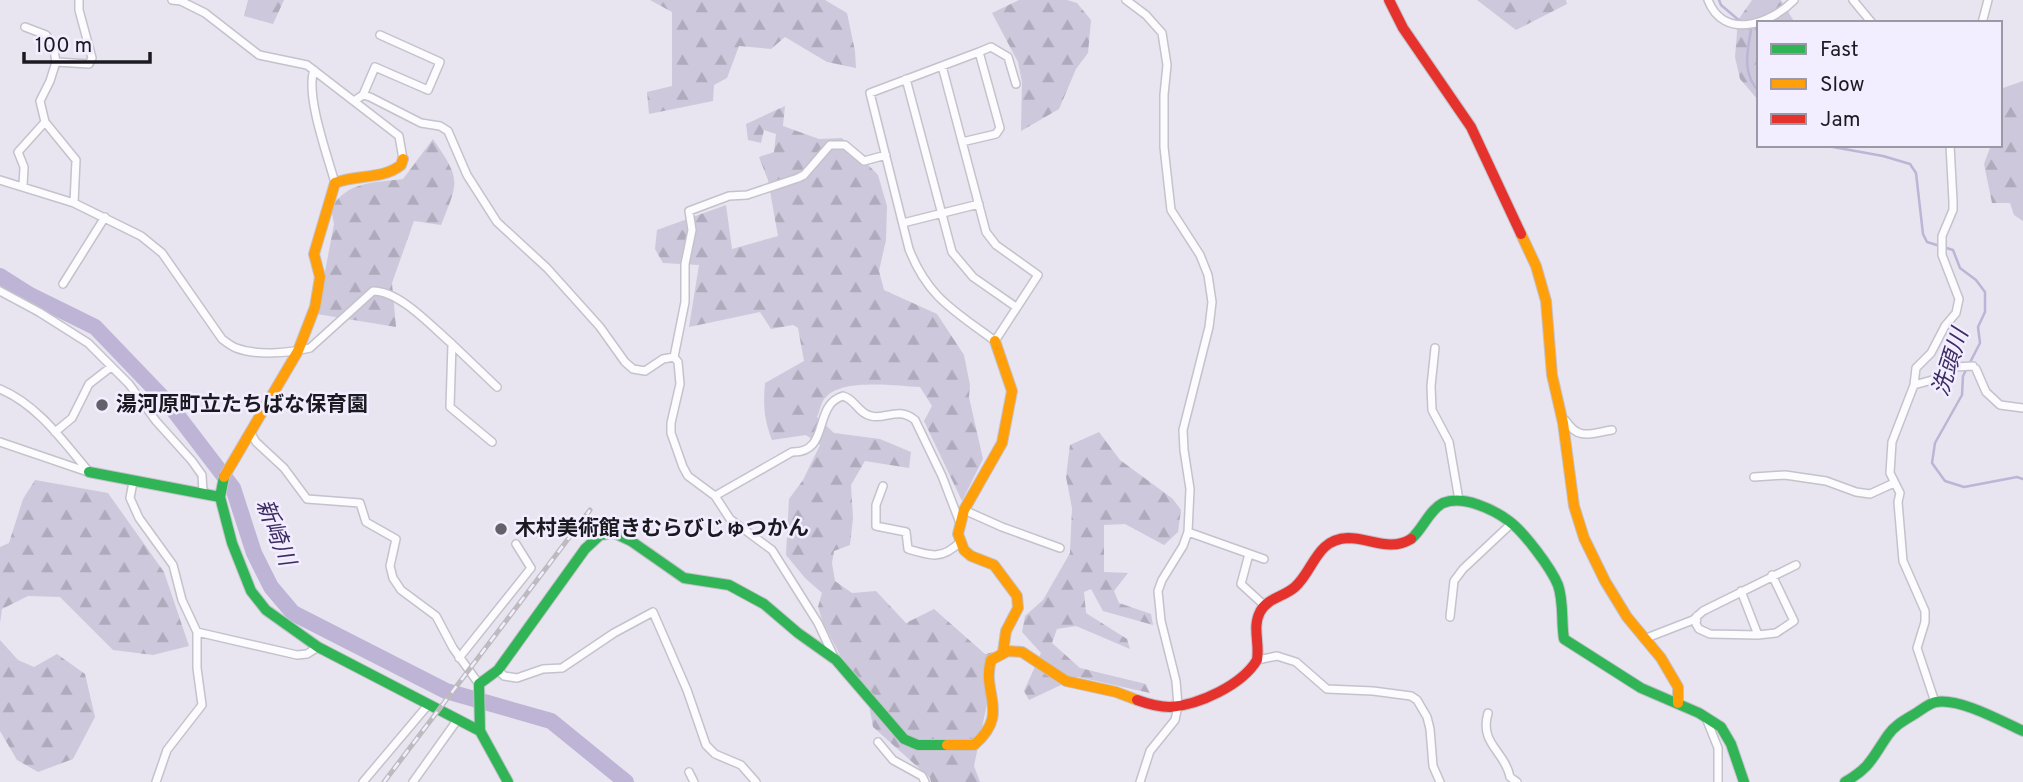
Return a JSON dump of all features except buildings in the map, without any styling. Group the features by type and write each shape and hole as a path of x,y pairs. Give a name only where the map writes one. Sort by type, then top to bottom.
{"street":[{"path":"56,62 89,64 92,58 79,10 79,0"},
{"path":"172,0 181,1 205,13 259,55 307,65 399,136 403,159 401,166 388,174 343,179 335,183"},
{"path":"1126,0 1146,15 1162,33 1167,65 1164,146 1171,210 1200,254 1212,288 1209,327 1183,430 1190,489 1188,532 1158,591 1161,621 1176,681 1178,706 1175,720 1150,751 1140,782"},
{"path":"1389,0 1403,28 1471,127 1536,266 1546,301 1552,375 1563,423 1574,506 1584,538 1605,581 1627,617 1661,658 1678,687 1678,703"},
{"path":"1708,0 1720,18 1729,23 1745,25 1757,22"},
{"path":"1764,21 1783,11 1794,0"},
{"path":"1853,0 1870,21"},
{"path":"1983,21 1988,0"},
{"path":"25,27 46,35 53,44 56,62 40,101 45,122 76,160 74,203"},
{"path":"354,101 363,94 375,67 428,90 440,62 380,35"},
{"path":"1003,652 1006,631 1018,608 1017,596 994,565 971,556 964,550 960,542 960,523 964,510 1002,443 1012,391 995,341 943,303 916,268 870,93 991,47 1008,57 1016,84"},
{"path":"962,142 996,134 1000,128 979,52"},
{"path":"943,66 989,237 1038,275 995,341"},
{"path":"314,70 312,86 320,130 335,183 314,254 320,277 319,290 298,351 270,402 228,467 221,485 220,497 232,542 251,591 266,610 318,647 480,731"},
{"path":"906,79 952,252 973,277 1016,307"},
{"path":"363,94 421,123 440,126 448,131 467,175 497,222 547,268 600,327 633,369 645,371 663,359 674,357"},
{"path":"23,186 24,167 18,152 45,122"},
{"path":"836,660 818,623 772,550 730,519 715,496 688,476 671,433 680,384 678,362 674,357 685,302 685,264 692,230 689,211 729,196 747,195 798,178 804,175 830,145 845,145 864,161 886,155"},
{"path":"1935,702 1917,648 1924,611 1903,561 1898,502 1900,493 1890,473 1892,442 1914,385 1916,368 1931,353 1945,326 1956,313 1959,299 1942,255 1941,236 1953,210 1950,147"},
{"path":"0,180 74,203 141,236 162,253 222,339 236,348 255,351 298,351 310,348 373,291 390,295 413,309 497,387"},
{"path":"903,223 979,204"},
{"path":"63,284 105,217"},
{"path":"0,291 88,343 129,384 202,475 203,492"},
{"path":"452,344 450,407 492,442"},
{"path":"1435,348 1431,386 1432,410 1449,442 1459,500"},
{"path":"55,432 72,418 89,384 111,367"},
{"path":"1914,385 1943,377 1955,367 1975,368 1986,392 2000,405 2023,408"},
{"path":"0,389 25,402 89,472"},
{"path":"715,496 792,452 809,449 821,431 825,409 843,396 873,417 891,413 909,414 915,419 942,476 960,523"},
{"path":"1563,423 1566,421 1572,431 1579,434 1612,430"},
{"path":"250,432 256,442 284,468 307,499 360,503 366,522 397,540 390,566 393,578 401,590 436,616 459,658 480,687 480,731 508,782"},
{"path":"0,442 89,472 220,497"},
{"path":"1754,477 1785,475 1826,481 1870,494 1894,483"},
{"path":"133,482 130,498 139,518 173,565 182,600 197,632 197,668 202,705 167,750 156,782"},
{"path":"883,486 876,505 876,526 906,532 908,550 930,556 949,553 960,542"},
{"path":"480,687 498,670 585,549 600,535 614,533 631,541 684,578 729,585 752,598 836,660 904,739 918,745 974,745 987,734 992,719 995,697 987,674 991,660 1003,652 1016,651 1031,657 1059,678 1119,693 1141,703 1178,706 1232,684 1251,672 1257,660 1255,625 1259,611 1292,589 1304,576 1319,550 1340,538 1359,537 1387,545 1403,544 1418,534 1432,513 1444,502 1459,500 1512,523 1558,584 1564,639 1641,688 1678,703 1721,727 1731,744 1744,782"},
{"path":"964,510 1060,548"},
{"path":"1450,617 1454,582 1463,569 1512,523"},
{"path":"1188,532 1264,559"},
{"path":"459,658 531,568 516,544"},
{"path":"1249,554 1241,584 1264,606"},
{"path":"1644,639 1693,620 1741,591 1796,565"},
{"path":"1697,616 1696,624 1699,629 1710,634 1776,633 1794,621 1772,575"},
{"path":"1741,591 1758,635"},
{"path":"498,670 504,676 517,678 543,668 562,668 614,633 653,612 687,690 706,744 715,754 741,765 756,782"},
{"path":"197,632 297,656 307,654 318,647"},
{"path":"1257,660 1278,656 1296,662 1327,690 1373,691 1411,696 1418,700 1427,717 1433,766 1440,782"},
{"path":"1845,782 1861,773 1876,757 1888,734 1899,723 1935,702 1965,707 2023,731"},
{"path":"363,782 428,705"},
{"path":"1489,713 1484,726 1491,744 1509,770 1510,777 1517,782"},
{"path":"1705,717 1718,748 1718,782"},
{"path":"413,782 458,719"},
{"path":"878,742 893,760 922,776 925,782"},
{"path":"689,772 694,782"},
{"path":"738,782 748,776"}],"green space":[{"path":"248,0 284,0 273,24 244,16"},
{"path":"650,0 825,0 847,13 856,68 827,62 785,37 771,49 739,46 727,78 714,85 713,101 649,114 647,92 672,86 672,12"},
{"path":"1019,0 1067,0 1077,3 1091,20 1088,53 1076,69 1059,109 1021,131 1022,82 1018,62 992,13"},
{"path":"1477,0 1566,0 1567,4 1516,30"},
{"path":"1752,0 1781,0 1794,21 1757,21 1757,99 1740,79 1735,57 1738,20"},
{"path":"2023,81 2023,221 2014,215 2010,203 1992,203 1984,164 1990,147 2002,147 2002,88"},
{"path":"785,106 783,126 819,139 842,138 878,175 887,206 886,240 879,271 884,290 937,314 964,355 970,385 969,397 983,459 962,501 924,421 932,406 920,387 870,384 844,387 824,399 817,417 834,433 880,439 911,452 909,468 865,461 851,485 853,518 850,545 834,551 832,563 835,581 852,593 876,591 906,623 934,609 985,654 994,652 992,680 974,766 980,782 931,782 930,778 873,727 866,689 840,655 823,623 818,607 822,593 786,555 789,499 803,480 820,445 806,435 772,440 766,419 764,391 765,383 804,361 798,328 793,325 771,329 760,312 689,327 699,265 663,263 655,249 657,230 726,205 732,249 778,236 768,180 759,157 774,152 776,134 764,130 761,143 748,140 746,124"},
{"path":"433,139 453,172 454,189 441,225 414,221 392,283 396,327 317,314 334,224 331,208 353,188 403,179"},
{"path":"1099,432 1120,460 1173,499 1181,510 1178,532 1164,545 1125,524 1104,525 1104,572 1128,573 1114,591 1119,603 1151,614 1153,625 1103,611 1091,589 1084,592 1086,613 1127,639 1130,649 1076,626 1057,629 1052,643 1080,668 1146,684 1150,693 1078,677 1029,700 1024,691 1041,653 1022,632 1025,616 1043,600 1070,553 1072,508 1066,477 1070,445"},
{"path":"35,480 108,493 164,572 189,646 153,655 113,650 60,597 28,596 2,609 0,623 0,547 9,543 23,499"},
{"path":"0,640 18,660 34,667 57,654 85,674 95,717 73,759 38,772 17,760 0,731"}],"waterway":[{"name":"洗頭川","path":"1719,0 1721,5 1741,22"},
{"name":"洗頭川","path":"1746,26 1751,30 1747,55 1748,70 1757,89"},
{"name":"洗頭川","path":"1833,147 1910,164 1916,173 1923,234 1927,242 1953,250 1960,268 1976,280 1985,292 1985,312 1978,327 1980,343 1963,376 1962,395 1935,443 1932,463 1945,481 1964,487 2017,477 2023,479"},
{"name":"新崎川","path":"0,276 30,295 95,327 168,403 233,488 254,553 271,587 293,613 446,691 551,721 626,782"}],"railway":[{"path":"384,782 590,510"}],"traffic: fast":[{"path":"89,472 220,497"},
{"path":"224,477 220,497 232,543 251,591 266,610 318,647 480,731 508,782"},
{"path":"1411,539 1438,506 1451,501 1478,504 1509,521 1537,551 1558,585 1564,639 1641,688 1699,713 1721,727 1731,744 1744,782"},
{"path":"480,731 479,684 498,670 585,549 600,535 614,533 631,541 684,578 729,585 764,604 836,660 904,739 918,745 947,745"},
{"path":"1845,782 1866,767 1896,726 1933,703 1957,703 2023,731"}],"traffic: slow":[{"path":"224,477 298,351 315,307 320,277 314,254 335,183 386,173 401,165 403,159"},
{"path":"1521,234 1536,266 1546,301 1552,375 1563,423 1574,506 1584,538 1605,581 1627,617 1661,658 1678,687 1678,703"},
{"path":"995,341 1012,391 1002,443 964,510 958,534 964,550 971,556 994,565 1017,596 1018,608 1006,631 1003,652"},
{"path":"947,745 974,745 985,734 993,713 989,683 991,660 1008,651 1022,652 1066,681 1116,692 1137,700"}],"traffic: jam":[{"path":"1389,0 1403,28 1471,127 1521,234"},
{"path":"1137,700 1170,707 1181,705 1206,698 1241,678 1257,660 1257,624 1263,607 1295,587 1322,549 1329,544 1348,538 1388,544 1403,543 1411,539"}],"place":[{"name":"湯河原町立たちばな保育園","path":"102,405"},
{"name":"木村美術館きむらびじゅつかん","path":"501,529"}]}
